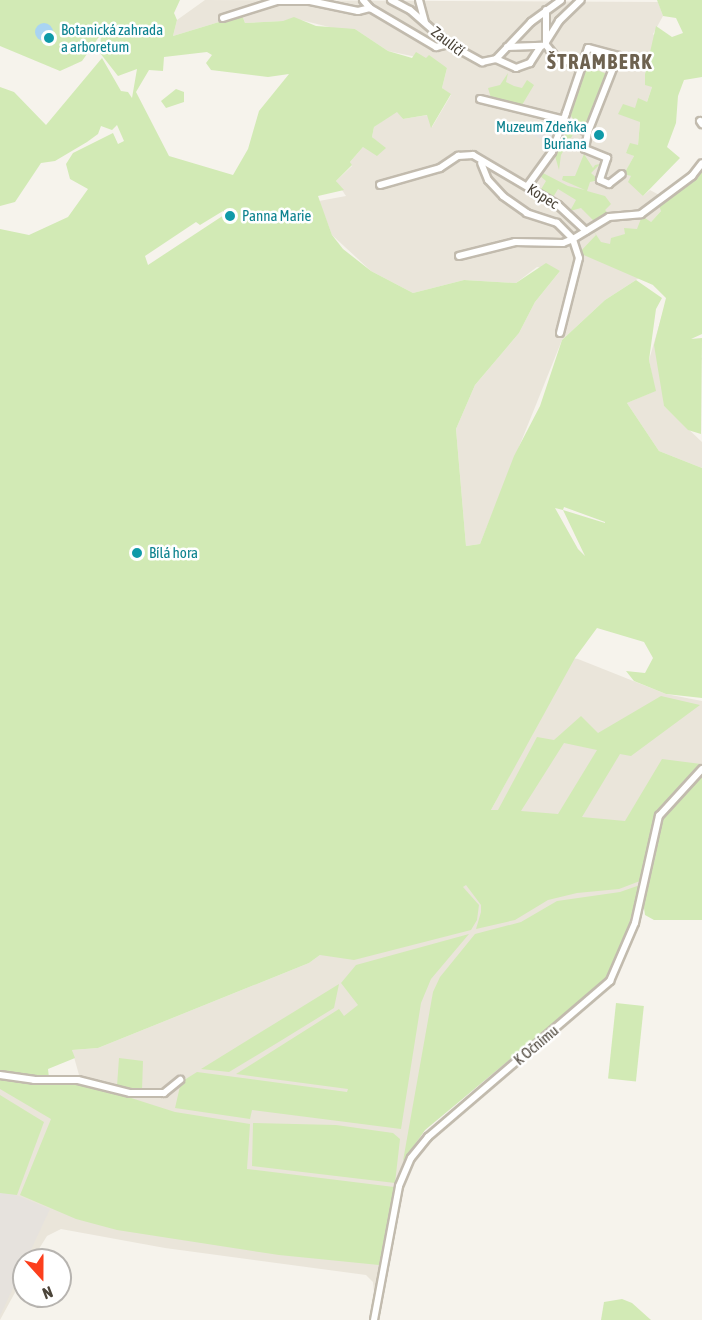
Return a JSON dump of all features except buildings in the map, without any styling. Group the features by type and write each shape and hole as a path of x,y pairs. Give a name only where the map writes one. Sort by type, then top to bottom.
{"street":[{"path":"363,0 370,8 436,47 450,44"},
{"name":"Zauličí","path":"391,0 425,22 450,44 478,61 496,59 516,68 530,63 559,21 581,0"},
{"path":"419,0 425,22"},
{"path":"496,59 546,10 561,0"},
{"path":"223,18 277,1 310,1 358,11 370,8"},
{"path":"546,10 544,44 555,56 581,67"},
{"path":"507,47 544,44"},
{"path":"528,185 552,153 588,48 618,56 588,132 585,149 607,158 600,180 609,184 622,174"},
{"path":"480,99 561,119 563,122 588,132"},
{"name":"Kopec","path":"380,185 440,168 458,156 473,155 481,163 528,185 574,216 586,231"},
{"name":"Kopec","path":"481,163 488,180 503,196 527,213 557,223 573,239"},
{"path":"459,256 515,242 573,239 619,213 641,214 692,176 702,163"},
{"path":"560,333 579,258 573,239"},
{"name":"K Očnímu","path":"374,1320 399,1186 411,1158 428,1137 610,981 623,958 635,923 659,816 702,769"},
{"path":"0,1075 44,1081 78,1080 130,1093 164,1093 180,1080"}],"shaded area":[{"path":"205,0 658,2 663,16 653,34 656,37 645,73 652,87 640,122 638,145 626,152 634,156 625,173 631,176 643,196 650,190 661,196 661,211 651,222 654,226 606,262 639,278 605,300 562,340 480,544 466,546 456,429 475,385 519,333 535,302 560,271 537,267 516,283 464,280 413,293 371,271 332,235 319,201 346,196 336,181 352,166 350,162 363,147 385,149 372,137 374,127 397,111 403,119 428,115 432,127 451,95 442,88 447,68 426,59 388,51 355,29 345,31 301,20 245,23 242,15 173,36 177,20"},
{"path":"537,128 555,132 551,144 533,135"},
{"path":"692,265 681,318 702,359 663,390 664,406 702,442 702,468 659,451 627,403 655,391 649,360 667,298 653,285"},
{"path":"507,647 578,659 666,694 702,701 702,882 645,907 636,907 623,945 605,980 425,1130 400,1170 374,1292 373,1282 366,1275 165,1248 61,1229 47,1236 40,1248 12,1248 12,1298 0,1320 0,1077 81,1082 72,1050 98,1048 309,963 320,955 467,892 462,887 496,810 491,810 510,775"},
{"path":"4,1190 50,1209 32,1248 12,1248 12,1290 0,1316 0,1193"}],"green space":[{"path":"0,0 180,0 174,13 177,20 173,36 242,15 245,23 283,21 294,17 316,26 355,29 388,51 412,58 416,52 426,58 429,55 447,68 442,88 451,94 431,128 427,115 403,119 397,112 374,127 372,137 386,148 377,156 363,147 350,162 352,165 336,181 344,190 318,196 332,235 343,249 371,271 413,293 464,280 516,283 546,263 560,271 535,302 519,333 475,385 456,429 466,546 480,544 514,456 540,406 562,340 605,300 636,280 662,298 656,309 649,360 656,391 627,403 659,451 702,468 702,698 666,694 634,681 626,671 645,673 653,658 644,642 597,628 575,658 491,810 498,810 537,737 554,740 581,716 598,733 661,696 700,705 631,756 620,754 582,817 625,821 662,759 701,764 655,814 640,881 619,889 577,893 548,900 515,920 476,929 481,905 466,885 463,887 479,905 477,920 471,930 354,960 320,955 309,963 98,1048 72,1050 75,1058 48,1069 49,1078 0,1072 0,229 29,235 68,217 88,189 70,179 66,164 73,153 113,133 118,144 124,141 117,125 112,130 101,126 98,134 87,142 55,161 41,163 15,202 0,206 0,87 14,92 46,125 102,58 121,91 128,92 132,98 137,69 118,76 100,53 101,34 82,61 60,71 0,46","holes":["207,52 212,55 206,63 211,70 268,77 289,74 259,111 248,149 233,175 169,156 136,92 149,70 163,71 164,57","223,211 224,215 148,265 145,256 196,222 200,225","564,507 605,522 605,523 563,510","555,508 563,510 585,556 578,549","564,743 597,750 558,814 521,811"]},
{"path":"657,0 702,0 702,77 684,80 678,96 676,123 667,147 680,158 643,196 628,182 631,176 624,174 634,156 626,153 630,143 638,145 640,122 618,114 623,104 635,108 638,98 647,102 652,87 645,85 645,74 656,26 672,37 683,33 676,18 663,16"},
{"path":"586,66 607,74 585,128 576,124 570,114"},
{"path":"508,73 506,82 514,86 522,88 527,80 534,85 522,105 491,98 488,88 500,85"},
{"path":"176,89 184,92 184,102 166,108 161,101"},
{"path":"568,129 575,131 561,155 559,170 555,156"},
{"path":"584,154 593,168 600,164 591,173 599,180 590,182 587,191 605,196 611,204 605,210 610,215 596,223 581,208 570,211 576,200 558,189 552,199 540,191 546,181 539,175 541,172 568,186 585,190 562,180 563,176 575,176"},
{"path":"702,168 702,334 691,339 702,338 701,434 688,430 664,406 654,345 666,298 653,285 579,253 596,235 592,229 574,246 573,239 591,227 601,242 610,244 611,238 625,234 624,228 637,229 642,216 651,222 661,211 658,203"},
{"path":"702,774 702,920 654,920 645,915 643,901 655,858 658,826 664,814"},
{"path":"640,885 623,945 605,980 425,1130 403,1161 433,992 440,977 475,934 521,922 557,901 620,892"},
{"path":"469,934 431,979 421,1003 401,1129 252,1110 250,1119 175,1108 181,1082 197,1072 347,1092 348,1089 236,1074 339,1009 344,1016 358,1005 341,983 356,965"},
{"path":"339,984 334,1008 229,1072 201,1069"},
{"path":"616,1003 644,1006 636,1082 608,1079"},
{"path":"119,1058 143,1061 142,1090 117,1086"},
{"path":"0,1077 81,1082 175,1112 250,1124 247,1169 394,1187 379,1265 279,1255 117,1230 76,1219 20,1195 51,1119 0,1089"},
{"path":"0,1095 44,1122 17,1195 0,1193"},
{"path":"253,1123 336,1125 393,1133 400,1139 395,1183 252,1166"},
{"path":"622,1299 632,1303 651,1320 601,1320 604,1302"}],"water":[{"path":"44,23 50,26 53,32 50,38 44,41 38,38 35,32 38,26"}],"place":[{"name":"Botanická zahrada a arboretum","path":"49,38"},
{"name":"Muzeum Zdeňka Buriana","path":"599,135"},
{"name":"Panna Marie","path":"230,216"},
{"name":"Bílá hora","path":"137,553"}],"district":[{"name":"ŠTRAMBERK","path":"600,61"}]}
